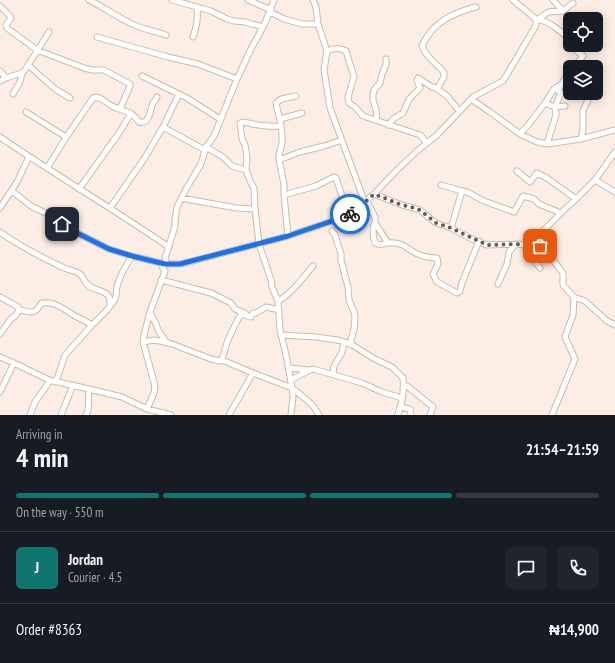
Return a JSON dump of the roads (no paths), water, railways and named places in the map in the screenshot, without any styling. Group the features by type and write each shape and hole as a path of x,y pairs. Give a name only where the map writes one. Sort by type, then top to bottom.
{"street":[{"path":"89,0 101,3 137,26 166,35"},
{"path":"172,0 211,11 226,19 263,27"},
{"path":"248,0 284,19 302,24 318,24"},
{"path":"149,411 155,386 143,342 150,314 165,271 162,268 165,264 165,257 175,226 177,207 191,179 201,164 206,149 214,136 237,79 263,27 274,0"},
{"path":"313,0 316,7 318,24 327,51 324,70 330,108 366,202 375,217 375,222 379,230 388,243"},
{"path":"513,0 537,20 559,29 563,33"},
{"path":"553,0 563,11"},
{"path":"12,191 31,206 56,218 69,229 109,249 165,264 180,264 288,236 348,215 366,202 396,171 443,129 471,99 480,92 502,81 535,27 537,20 548,12 563,11 574,3"},
{"path":"0,6 10,16 6,25 7,28 37,50 84,68 104,70 130,84 120,109"},
{"path":"193,37 198,23 196,7"},
{"path":"437,89 444,77 444,73 442,69 428,58 422,46 430,31 448,17 476,7"},
{"path":"13,94 20,82 22,73 49,32"},
{"path":"97,38 198,64 237,79"},
{"path":"327,51 339,48 346,51 354,77 348,97 349,103 355,107 362,116 420,135 427,143"},
{"path":"579,52 583,56 580,60"},
{"path":"377,120 373,95 374,90 380,83 386,66 386,59"},
{"path":"28,65 55,89 70,98"},
{"path":"0,71 6,78"},
{"path":"0,81 22,73"},
{"path":"142,76 179,94 220,119"},
{"path":"388,125 393,119 403,113 410,99 420,88 417,80 418,78 448,97 459,111"},
{"path":"547,144 556,115 555,107 561,93 558,91 563,81"},
{"path":"520,134 545,103 554,89 560,85"},
{"path":"110,208 144,159 163,127 179,94"},
{"path":"47,168 92,98 95,96 112,106 131,113 139,122 142,123 151,113 154,102 158,97"},
{"path":"288,236 284,184 279,160 282,140 281,126 276,104 280,99 296,96"},
{"path":"471,99 520,134 537,142 547,144 581,139 615,130"},
{"path":"581,139 583,129 583,111 588,100"},
{"path":"545,103 555,107 564,106"},
{"path":"26,112 66,137"},
{"path":"79,189 119,133 131,113"},
{"path":"280,120 302,113"},
{"path":"281,126 268,127 243,122 240,123 242,139 245,145 247,157 246,170 254,188 259,244 272,287 278,301 281,335 289,368 293,396 291,415"},
{"path":"163,127 223,157 232,166 246,170"},
{"path":"0,137 169,246"},
{"path":"279,160 300,152 342,140"},
{"path":"374,194 420,210 436,223 451,228 487,245 523,244 533,241 576,199 595,180 615,152"},
{"path":"0,208 12,191 29,157"},
{"path":"517,172 530,182 537,173 547,178 576,199"},
{"path":"284,195 316,186 334,177 336,178 348,215"},
{"path":"595,180 615,192"},
{"path":"441,185 462,191 514,212 523,196 534,199 539,204 561,213"},
{"path":"451,228 462,191"},
{"path":"181,198 236,208 255,208"},
{"path":"375,222 373,226 375,244 382,245 394,242 399,243 423,256 437,258 438,264 433,274 437,282 458,293 479,241"},
{"path":"332,231 335,235 341,254 341,260 348,287 349,300 355,317 354,330 350,344"},
{"path":"1,233 57,265 80,274 87,285 109,296 110,305"},
{"path":"533,241 546,251 554,260 563,273 563,285 574,297 588,303 607,321 615,325"},
{"path":"498,284 507,264 509,252 516,244"},
{"path":"523,244 540,268"},
{"path":"56,382 65,355 115,298 117,293 116,288 124,267 132,256"},
{"path":"278,301 285,297 299,284 313,266"},
{"path":"162,280 212,294 231,303 235,309 252,315"},
{"path":"0,297 15,304 19,310"},
{"path":"552,415 575,359 565,337 573,315 574,297"},
{"path":"19,310 32,313 35,312 42,303 52,303 62,306 92,325"},
{"path":"222,360 229,337 241,314 251,318 253,313 256,313 266,307 275,309 278,308"},
{"path":"0,334 19,310"},
{"path":"150,314 158,330 167,342"},
{"path":"281,335 316,337 344,342 392,367 403,378 404,385 402,404 398,415"},
{"path":"143,342 157,340 167,342 218,361 222,360 253,374 292,388 307,400 319,415"},
{"path":"334,375 334,363 342,351 344,342"},
{"path":"0,357 50,380 122,397 149,411 169,415"},
{"path":"0,392 14,363"},
{"path":"289,368 320,371 362,383 382,392 402,398"},
{"path":"291,380 310,370"},
{"path":"229,415 253,374"},
{"path":"30,415 36,402 50,380"},
{"path":"61,415 73,385"},
{"path":"403,388 407,386 433,407 430,415"},
{"path":"86,415 88,411 89,389"},
{"path":"400,407 410,409 411,415"}]}
